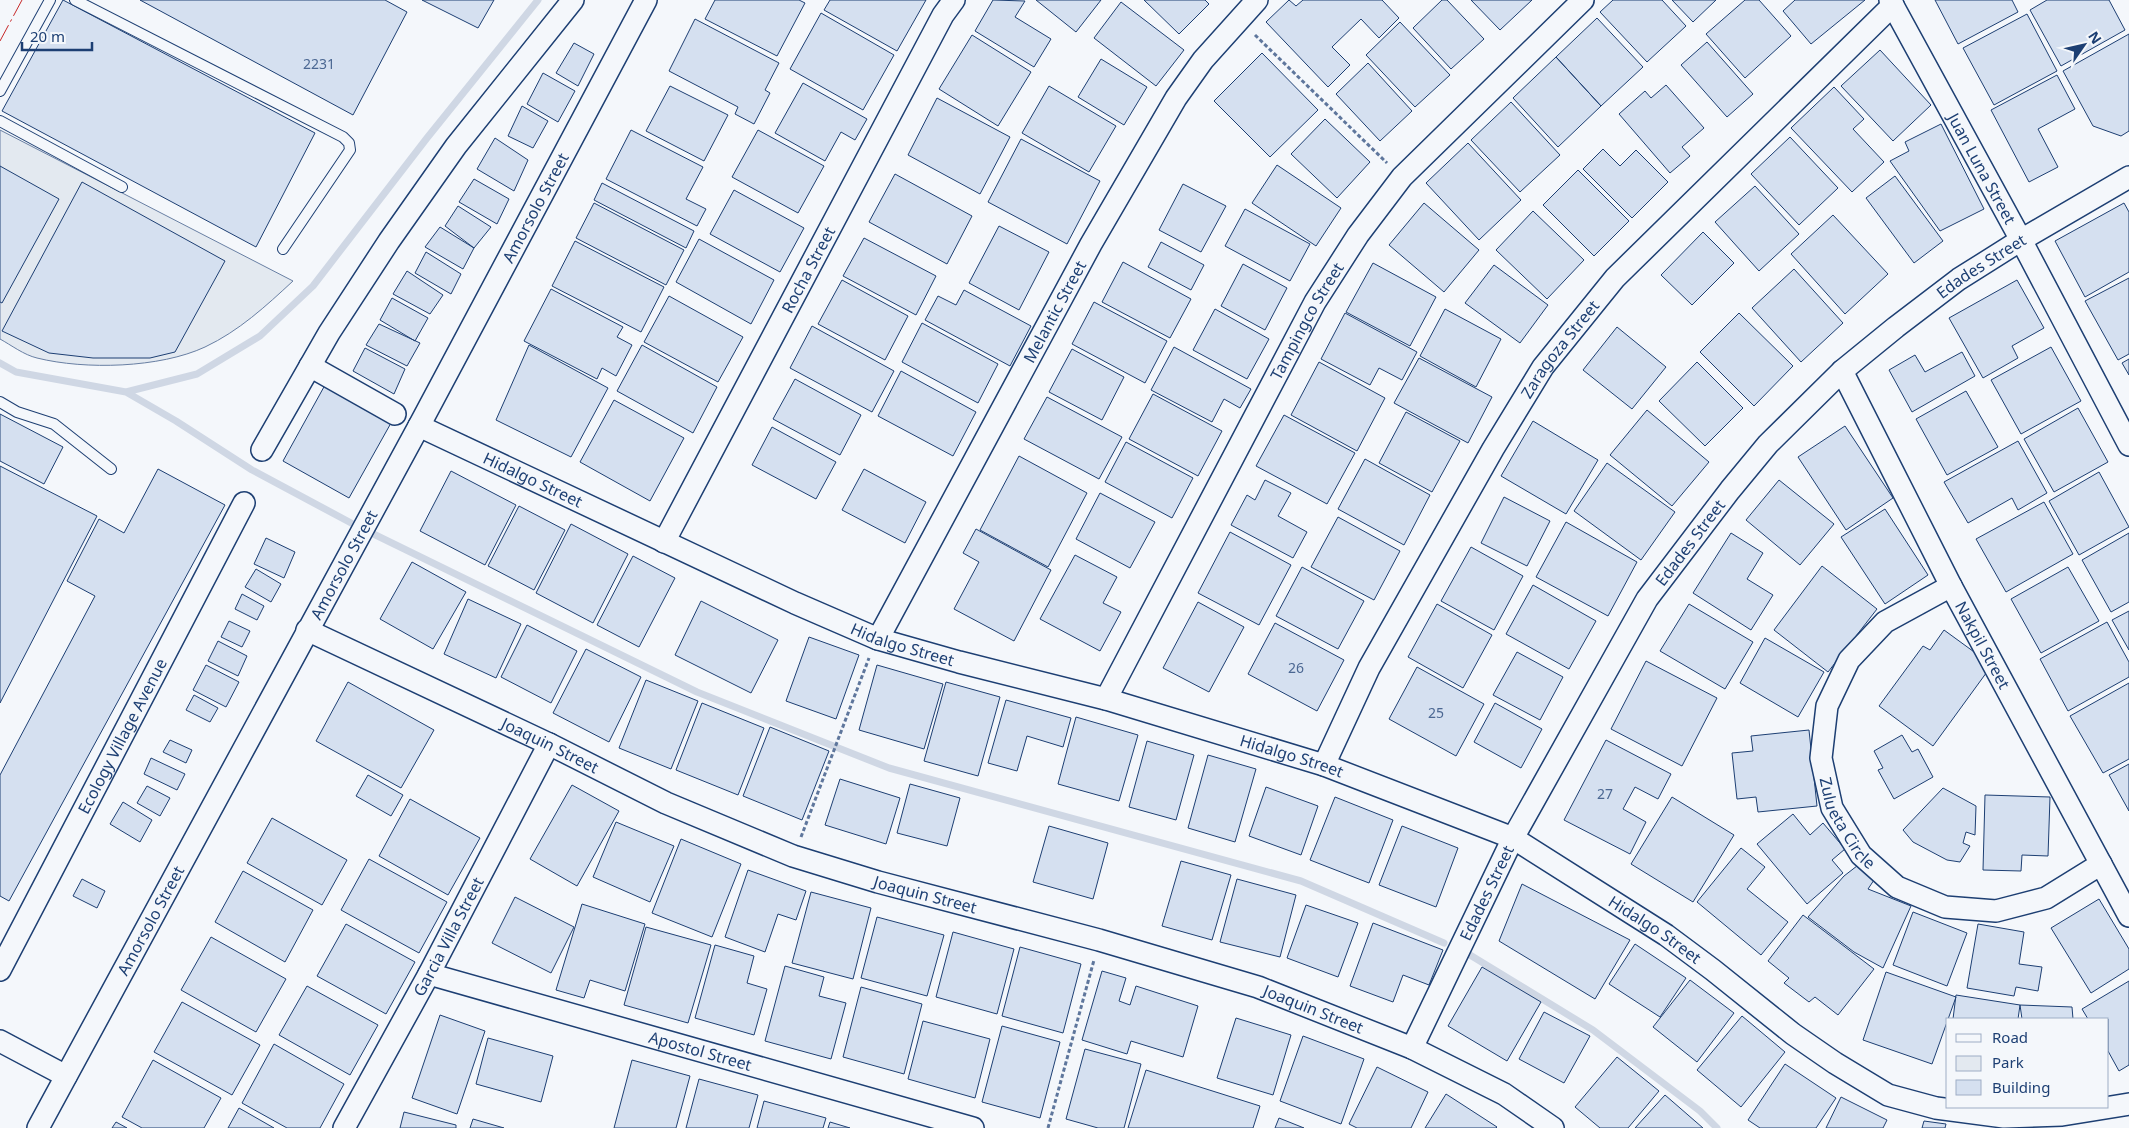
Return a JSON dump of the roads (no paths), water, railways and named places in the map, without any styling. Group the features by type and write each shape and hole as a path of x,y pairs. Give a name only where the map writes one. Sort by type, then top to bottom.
{"street":[{"path":"262,450 329,333 389,241 456,146 573,0"},
{"name":"Amorsolo Street","path":"38,1128 419,426 646,0"},
{"name":"Rocha Street","path":"664,542 939,24 954,0"},
{"name":"Melantic Street","path":"878,639 1086,253 1176,98 1203,60 1257,0"},
{"name":"Tampingco Street","path":"1106,699 1316,302 1358,235 1402,177 1583,0"},
{"name":"Juan Luna Street","path":"1891,3 2021,240 2129,445"},
{"name":"Zaragoza Street","path":"1324,765 1369,668 1493,449 1543,367 1615,278 1891,3"},
{"name":"Edades Street","path":"1412,1048 1513,838 1647,599 1730,490 1768,444 1842,371 1959,279 2021,240 2129,177"},
{"path":"310,366 395,414"},
{"name":"Nakpil Street","path":"1842,371 1951,586 2129,916"},
{"name":"Hidalgo Street","path":"419,426 795,603 878,639 959,662 1106,699 1324,765 1513,838 1666,935 1713,970 1792,1034 1888,1095 1936,1108 2005,1122 2105,1108"},
{"name":"Ecology Village Avenue","path":"0,970 244,502"},
{"name":"Zulueta Circle","path":"1951,586 1885,622 1849,660 1827,706 1821,758 1832,808 1861,855 1897,887 1945,907 1996,911 2046,898 2101,864"},
{"name":"Joaquin Street","path":"307,630 548,744 666,803 794,856 878,882 1099,940 1258,987 1412,1048 1504,1094 1553,1128"},
{"name":"Garcia Villa Street","path":"344,1128 429,974 548,744"},
{"name":"Apostol Street","path":"429,974 973,1128"},
{"path":"0,1041 66,1076"},
{"name":"Hidalgo Street","path":"2109,1107 2129,1104"}],"lane":[{"path":"0,91 50,0"},
{"path":"75,0 343,137 349,143 350,150 283,248"},
{"path":"0,121 122,187"},
{"path":"0,402 17,412 54,424 111,469"}],"waterway":[{"path":"126,392 197,374 260,336 313,286 427,138 538,0"},
{"path":"0,363 16,372 126,392 176,421 252,470 353,524 697,692 889,768 1301,881 1444,943"},
{"path":"1470,955 1593,1030 1700,1111 1717,1128"}]}
